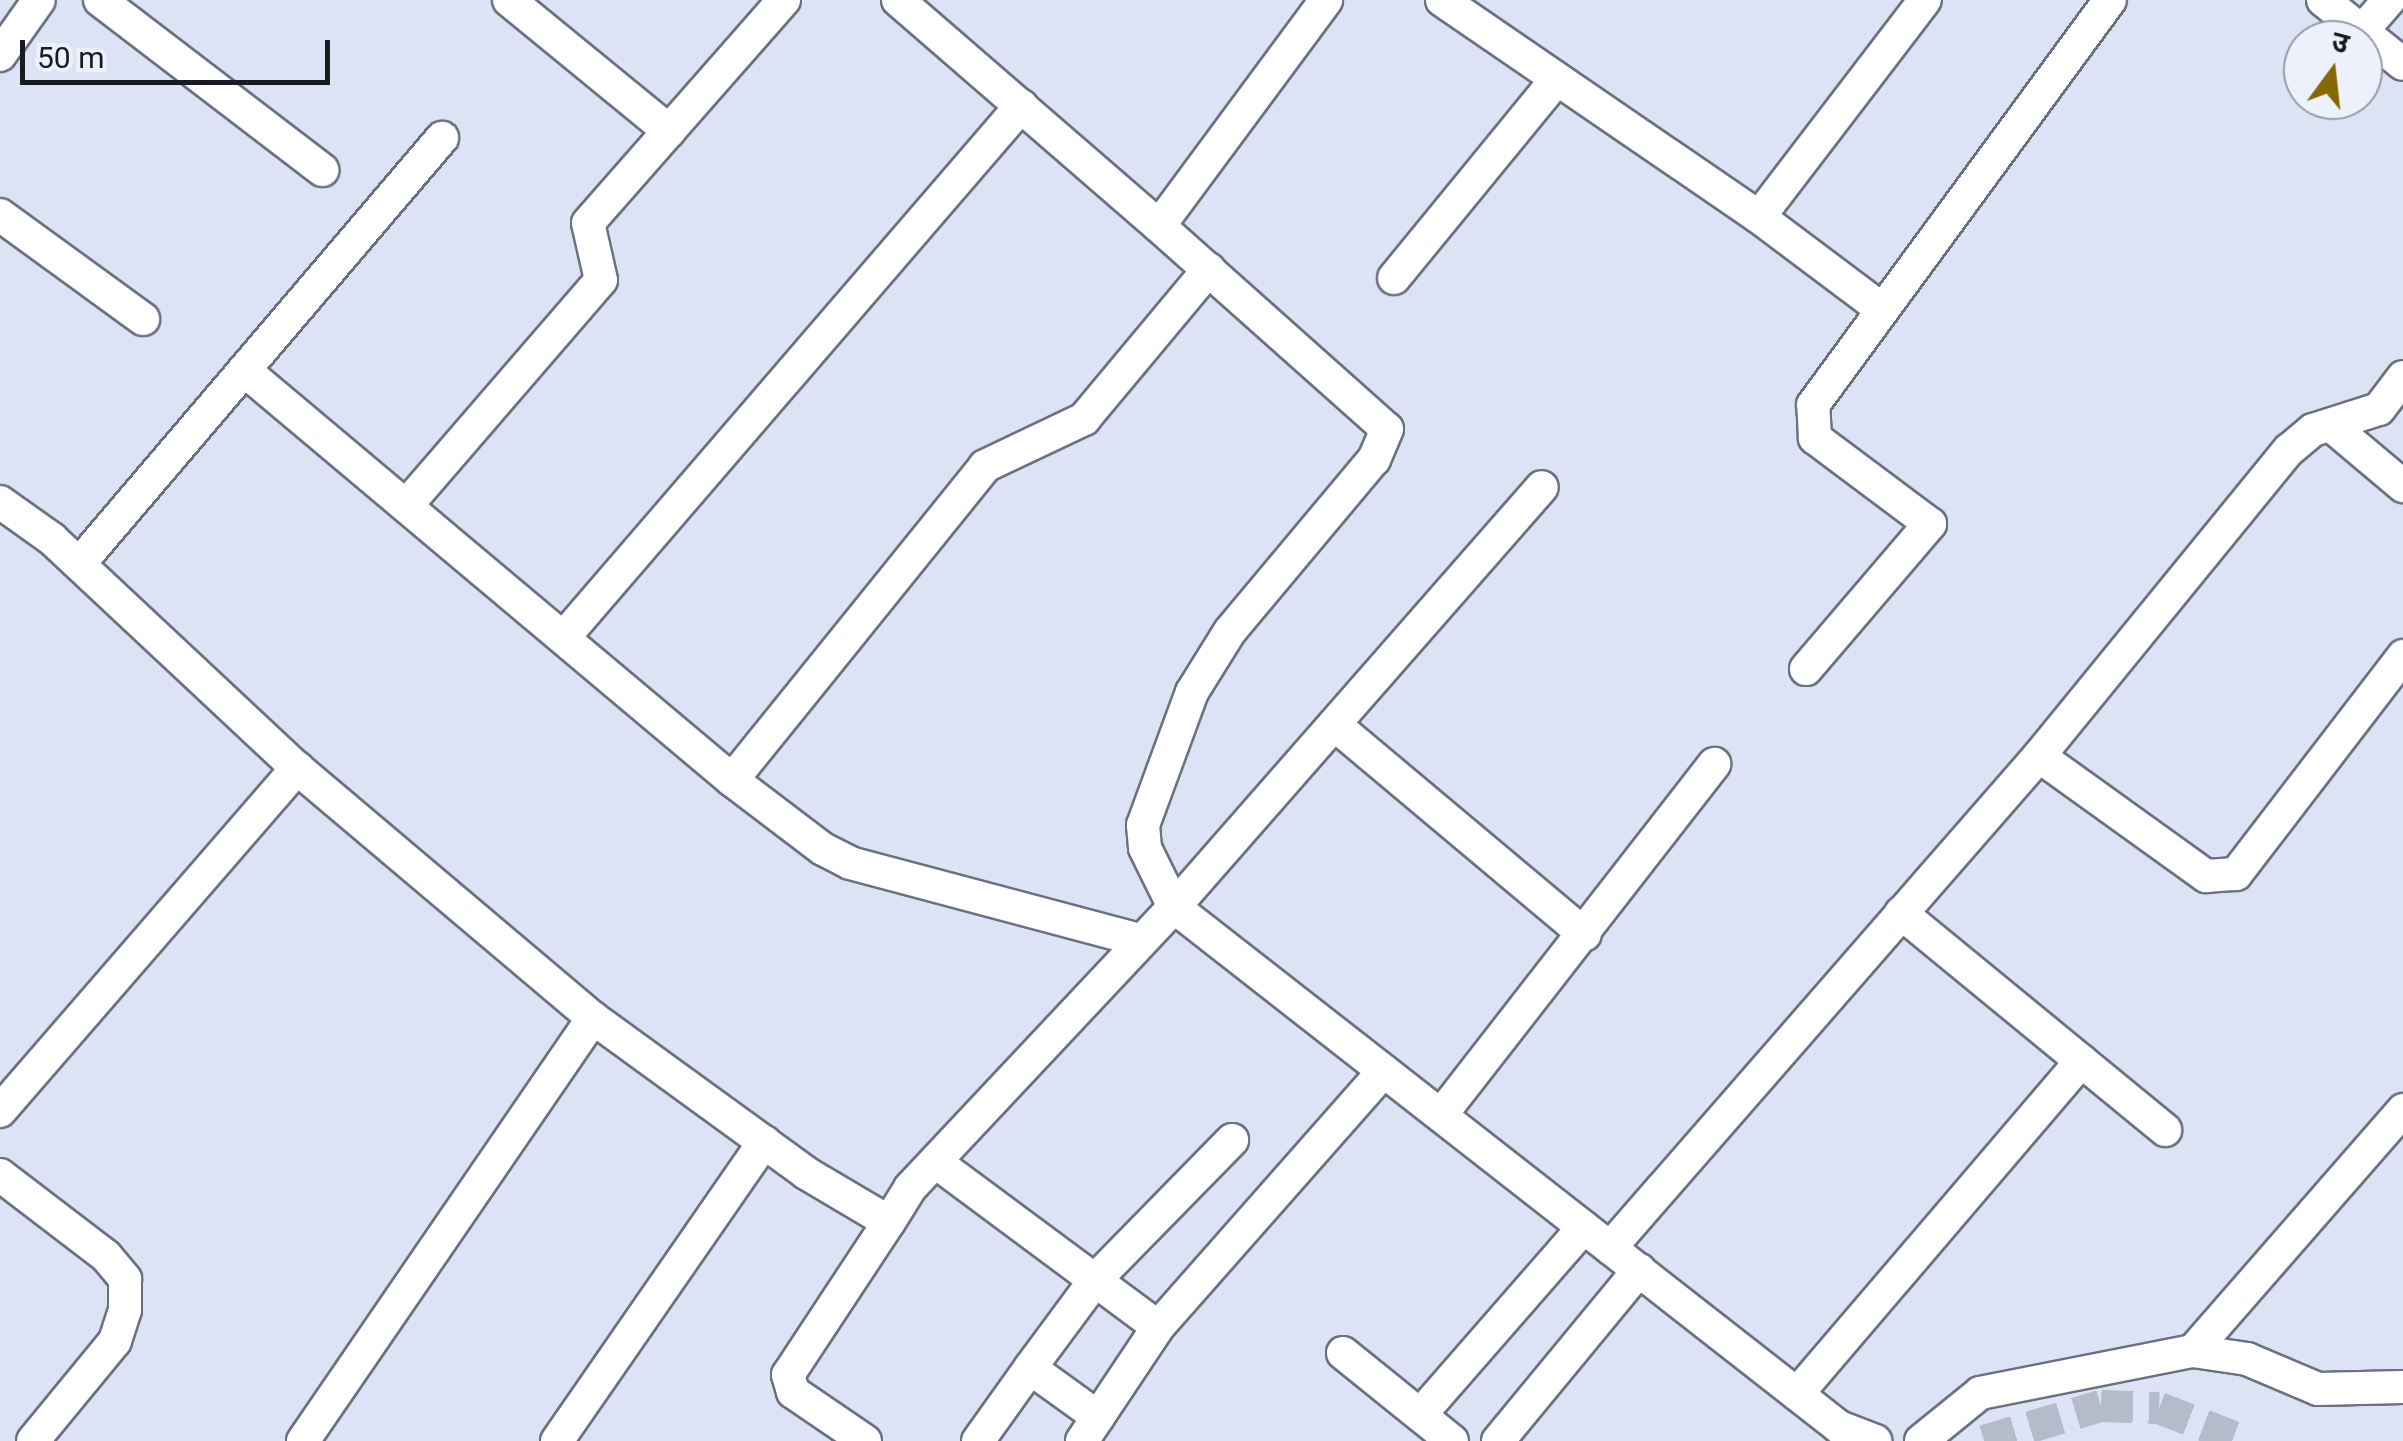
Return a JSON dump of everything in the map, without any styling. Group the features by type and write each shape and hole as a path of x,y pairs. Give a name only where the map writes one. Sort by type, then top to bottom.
{"street":[{"path":"0,54 39,0"},
{"path":"100,0 322,170"},
{"path":"508,0 669,132"},
{"path":"406,506 601,280 588,223 784,0"},
{"path":"898,0 1209,268 1388,429 1374,459 1230,631 1192,692 1143,826 1144,848 1174,907 1839,1427 1875,1441"},
{"path":"1158,226 1326,0"},
{"path":"1442,0 1759,217 1880,307"},
{"path":"1806,669 1930,524 1815,438 1813,404 1880,307 2110,0"},
{"path":"2323,0 2348,20"},
{"path":"2371,20 2388,0"},
{"path":"1759,217 1910,5"},
{"path":"2383,48 2403,64"},
{"path":"1394,278 1557,79"},
{"path":"564,637 1021,106"},
{"path":"80,564 442,138"},
{"path":"0,215 143,319"},
{"path":"732,780 984,466 1084,419 1209,268"},
{"path":"244,370 732,780 850,863 1140,940"},
{"path":"1420,1415 1597,1238 1901,914 2039,756 2288,450 2313,430 2379,409 2403,377"},
{"path":"2333,426 2403,486"},
{"path":"865,1441 830,1431 793,1392 791,1362 910,1188 1174,907 1542,486"},
{"path":"0,502 80,564 296,768 593,1018 764,1142 889,1222"},
{"path":"2039,756 2206,876 2236,874 2403,656"},
{"path":"1335,724 1584,934"},
{"path":"1440,1115 1714,764"},
{"path":"0,1111 296,768"},
{"path":"1901,914 2165,1130"},
{"path":"302,1441 593,1018"},
{"path":"1797,1394 2081,1061"},
{"path":"1030,1368 1090,1429 1158,1327 1384,1071"},
{"path":"2193,1351 2403,1110"},
{"path":"978,1441 1094,1280 1232,1140"},
{"path":"557,1441 764,1142"},
{"path":"937,1163 1158,1327"},
{"path":"0,1175 106,1256 125,1280 126,1310 114,1341 33,1441"},
{"path":"1498,1441 1638,1270"},
{"path":"1922,1441 1980,1392 2193,1351 2247,1359 2318,1388 2403,1387"},
{"path":"1343,1354 1452,1441"}],"tunnel":[{"path":"1984,1441 2101,1406 2159,1408 2244,1441"}]}
